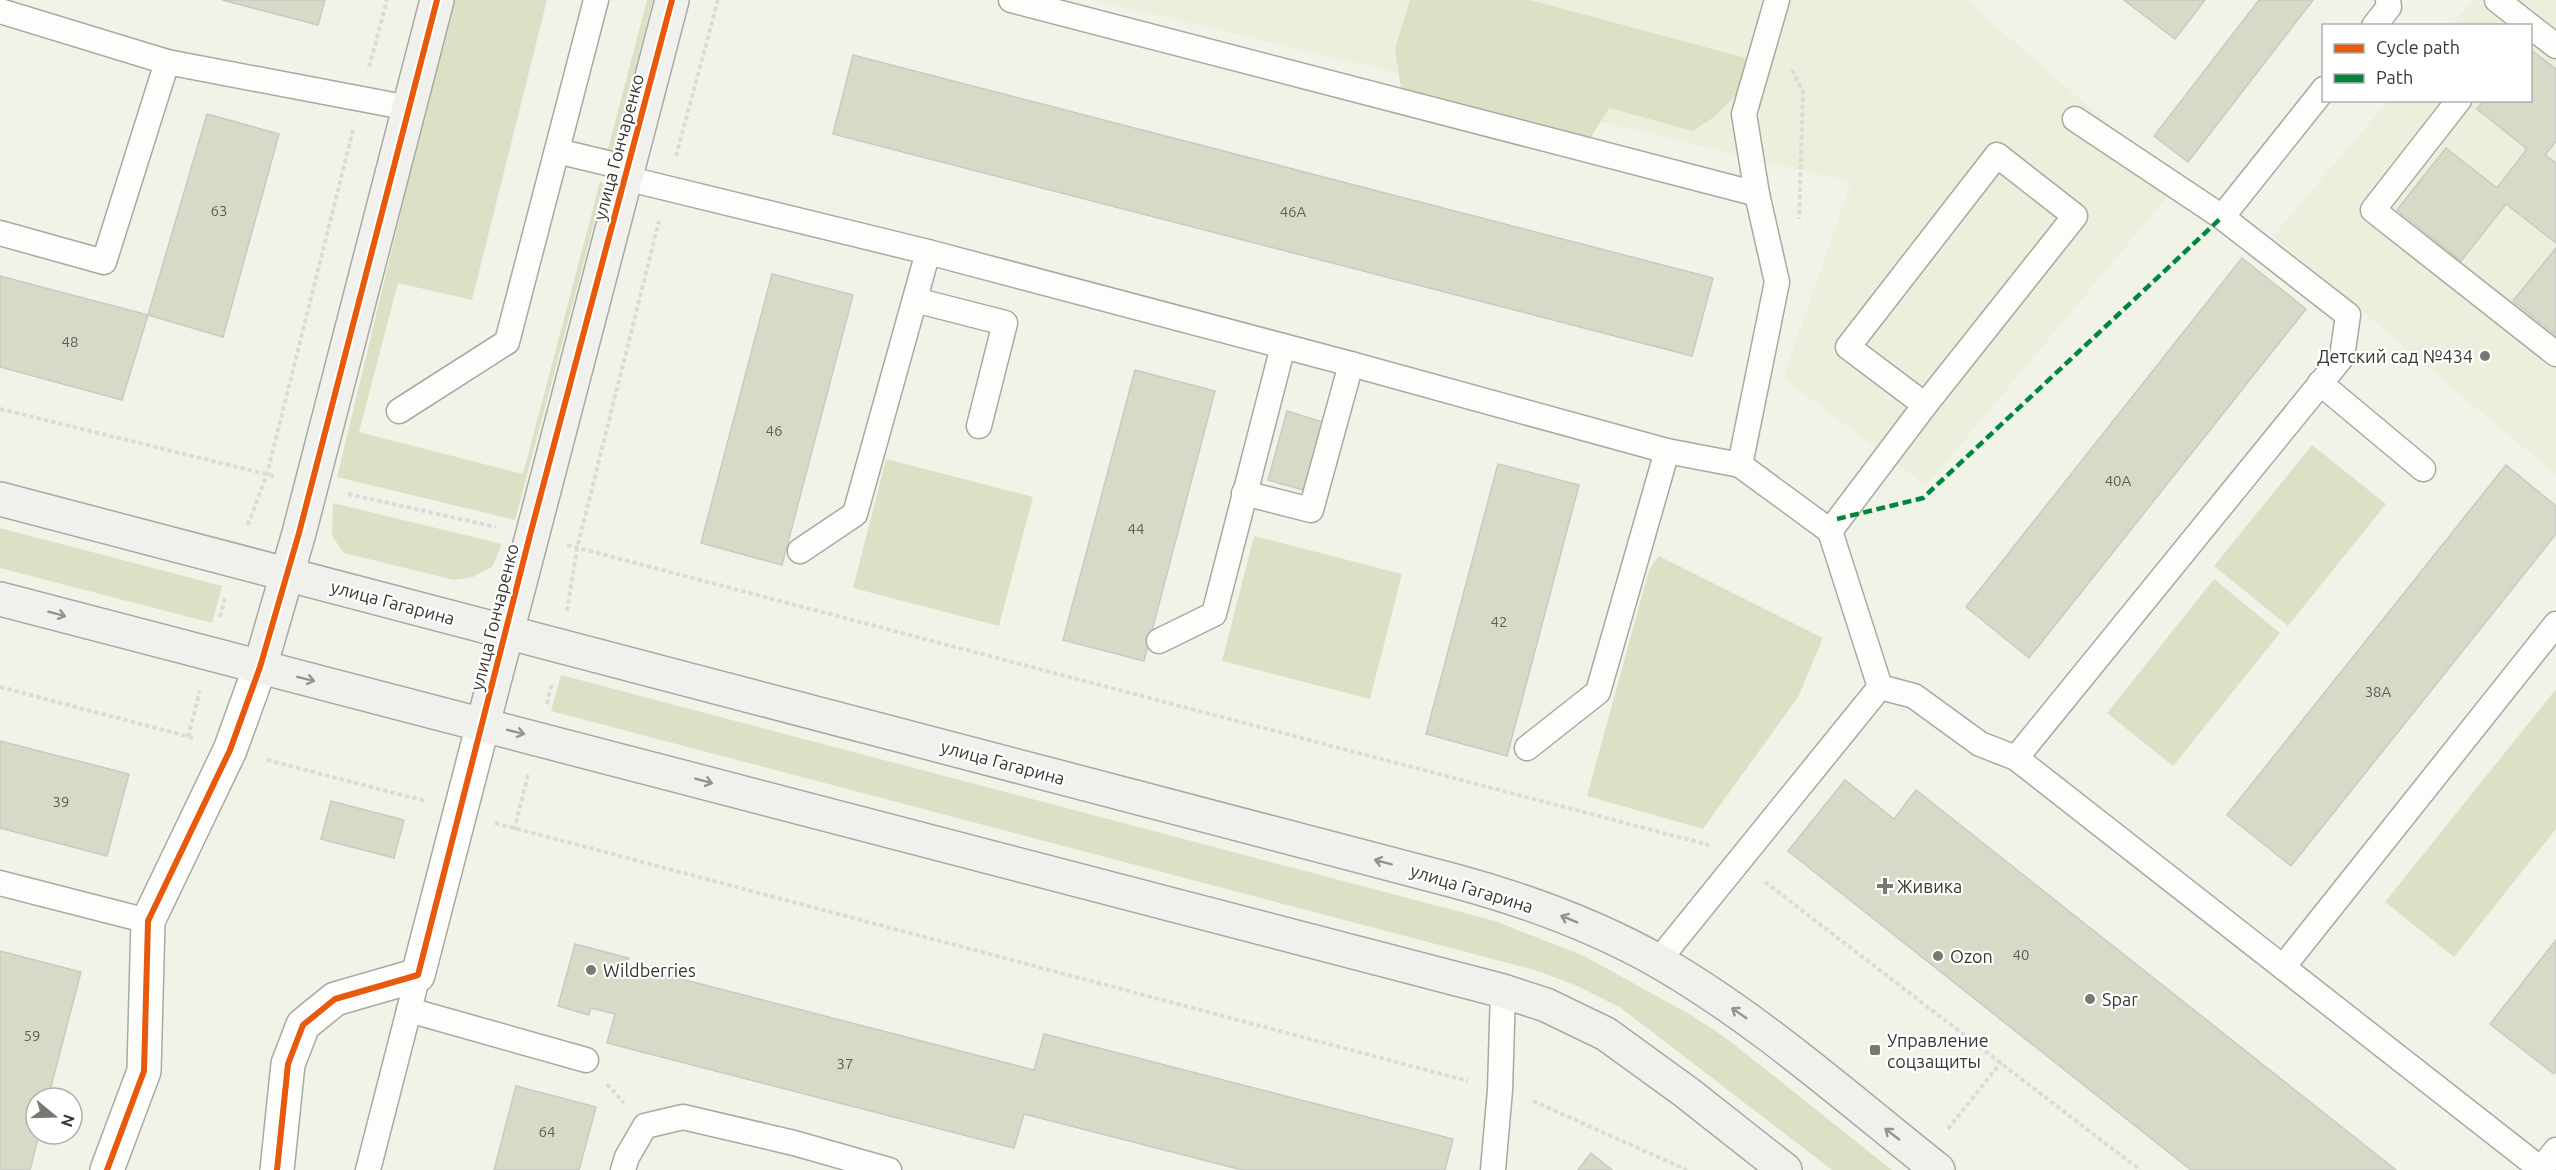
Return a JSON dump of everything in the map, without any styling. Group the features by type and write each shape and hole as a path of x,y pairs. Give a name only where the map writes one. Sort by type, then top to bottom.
{"main road":[{"path":"260,667 288,574 437,0"},
{"name":"улица Гончаренко","path":"483,723 530,535 672,0"},
{"name":"улица Гагарина","path":"0,499 1491,891 1581,924 1658,961 1705,990 1750,1022 1931,1164"},
{"path":"0,599 483,723 1503,991 1546,1005 1606,1034 1686,1092 1785,1170"}],"street":[{"path":"107,1170 144,1071 148,921 230,750 260,667"},
{"name":"улица Гончаренко","path":"418,975 483,723"},
{"path":"277,1170 288,1064 303,1025 335,999 418,975"}],"lane":[{"path":"399,411 507,342 596,0"},
{"path":"1011,0 1757,194"},
{"path":"2376,24 2389,7 2388,0"},
{"path":"2497,0 2525,24"},
{"path":"1740,465 1777,282 1757,194 1744,114 1771,1"},
{"path":"0,11 167,62 409,108"},
{"path":"2532,29 2556,46"},
{"path":"0,233 104,262 167,62"},
{"path":"2222,217 2322,92"},
{"path":"2456,102 2373,210 2556,354"},
{"path":"2016,758 2342,357 2348,315 2222,217 2075,119"},
{"path":"557,151 667,188 928,252 1351,363 1667,451 1740,465 1830,531 1880,687"},
{"path":"1830,531 1925,405 2075,216 1997,155 1848,347 1925,405"},
{"path":"800,551 855,514 928,252"},
{"path":"915,300 1005,323 979,426"},
{"path":"1159,641 1214,614 1282,346"},
{"path":"1244,493 1311,510 1351,363"},
{"path":"2320,383 2423,469"},
{"path":"1527,748 1598,693 1667,451"},
{"path":"2283,967 2556,624"},
{"path":"1880,687 1914,696 1980,744 2016,758 2541,1169 2556,1150"},
{"path":"1658,961 1737,860 1880,687"},
{"path":"0,883 148,921"},
{"path":"368,1170 418,975"},
{"path":"1493,1170 1500,1090 1503,991"},
{"path":"409,1010 586,1060"},
{"path":"623,1170 627,1157 645,1125 683,1117 795,1143 889,1170"}],"path":[{"path":"188,737 236,561 267,474 387,0"},
{"path":"514,830 562,646 577,548 667,188 718,0"},
{"path":"1773,265 1798,230 1803,92 1788,64"},
{"path":"0,409 311,485 530,535 1720,848 2140,1170"},
{"path":"0,687 460,810 514,830 1500,1090 1545,1104 1687,1170"},
{"path":"586,1060 645,1125"},
{"path":"1931,1164 2001,1062"}],"shaded area":[{"path":"452,0 547,0 472,300 398,283 359,432 523,474 600,182 605,183 515,520 337,477"},
{"path":"647,0 653,0 614,150 608,149"},
{"path":"1094,0 1970,0 1969,3 2178,184 1926,486 1783,378 1851,182"},
{"path":"1410,0 1530,0 1746,58 1736,95 1714,117 1693,131 1609,108 1590,139 1401,88 1395,49"},
{"name":"Детский сад №434","path":"2473,0 2556,0 2556,475 2273,236 2387,102 2532,102 2532,24 2453,24"},
{"path":"2312,445 2386,504 2288,626 2214,566"},
{"path":"886,459 1033,497 999,626 853,588"},
{"path":"333,503 502,544 492,567 473,577 454,580 344,553 332,536"},
{"path":"0,528 222,586 212,623 0,568"},
{"path":"1254,536 1402,574 1370,699 1222,661"},
{"path":"1659,556 1823,638 1798,697 1703,829 1587,796 1649,570"},
{"path":"2214,579 2280,633 2173,766 2107,713"},
{"path":"561,675 1495,921 1584,956 1691,1015 1726,1038 1892,1170 1832,1170 1621,1008 1575,985 1538,971 551,711"},
{"path":"2556,689 2556,829 2454,957 2385,902"}],"building":[{"path":"222,0 325,0 318,25"},
{"path":"2124,0 2205,0 2175,39"},
{"path":"2259,0 2313,0 2188,162 2154,136"},
{"path":"2532,51 2556,69 2556,141 2545,155 2556,163 2556,243 2506,204 2461,261 2397,210 2446,148 2497,188 2527,149 2477,109 2482,102 2532,102"},
{"path":"853,55 1713,278 1692,356 833,134"},
{"path":"207,114 279,134 223,337 148,315"},
{"path":"2556,248 2556,335 2513,301"},
{"path":"2242,258 2306,309 2029,658 1966,607"},
{"path":"772,274 853,295 782,565 701,543"},
{"path":"0,276 148,315 122,400 0,367"},
{"path":"1135,370 1215,391 1144,661 1063,640"},
{"path":"1287,411 1326,423 1307,491 1268,480"},
{"path":"1498,464 1579,485 1507,756 1426,734"},
{"path":"2506,465 2556,506 2556,534 2291,866 2227,815"},
{"path":"0,741 129,774 107,856 0,828"},
{"path":"1845,780 1894,819 1916,790 2396,1170 2191,1170 1788,851"},
{"path":"331,801 404,820 394,858 321,839"},
{"path":"2556,940 2556,1071 2554,1074 2490,1024"},
{"path":"575,944 629,958 627,965 1034,1070 1044,1034 1453,1139 1445,1170 1242,1170 1024,1114 1014,1148 607,1043 615,1014 591,1008 589,1015 558,1006"},
{"path":"0,951 81,972 51,1086 24,1086 24,1146 36,1146 30,1170 0,1170"},
{"path":"516,1086 596,1107 579,1170 494,1170"},
{"path":"1591,1153 1612,1170 1578,1170"}],"marked path":[{"path":"1837,519 1923,498 2222,217"}],"cycle path":[{"path":"107,1170 144,1071 148,921 230,750 260,667 299,533 437,0"},
{"path":"277,1170 288,1064 303,1025 335,999 418,975 530,535 672,0"}],"place":[{"name":"Детский сад №434","path":"2485,356"},
{"name":"Живика","path":"1885,886"},
{"name":"Ozon","path":"1938,956"},
{"name":"Wildberries","path":"591,970"},
{"name":"Spar","path":"2090,999"},
{"name":"Управление соцзащиты","path":"1875,1050"}]}
